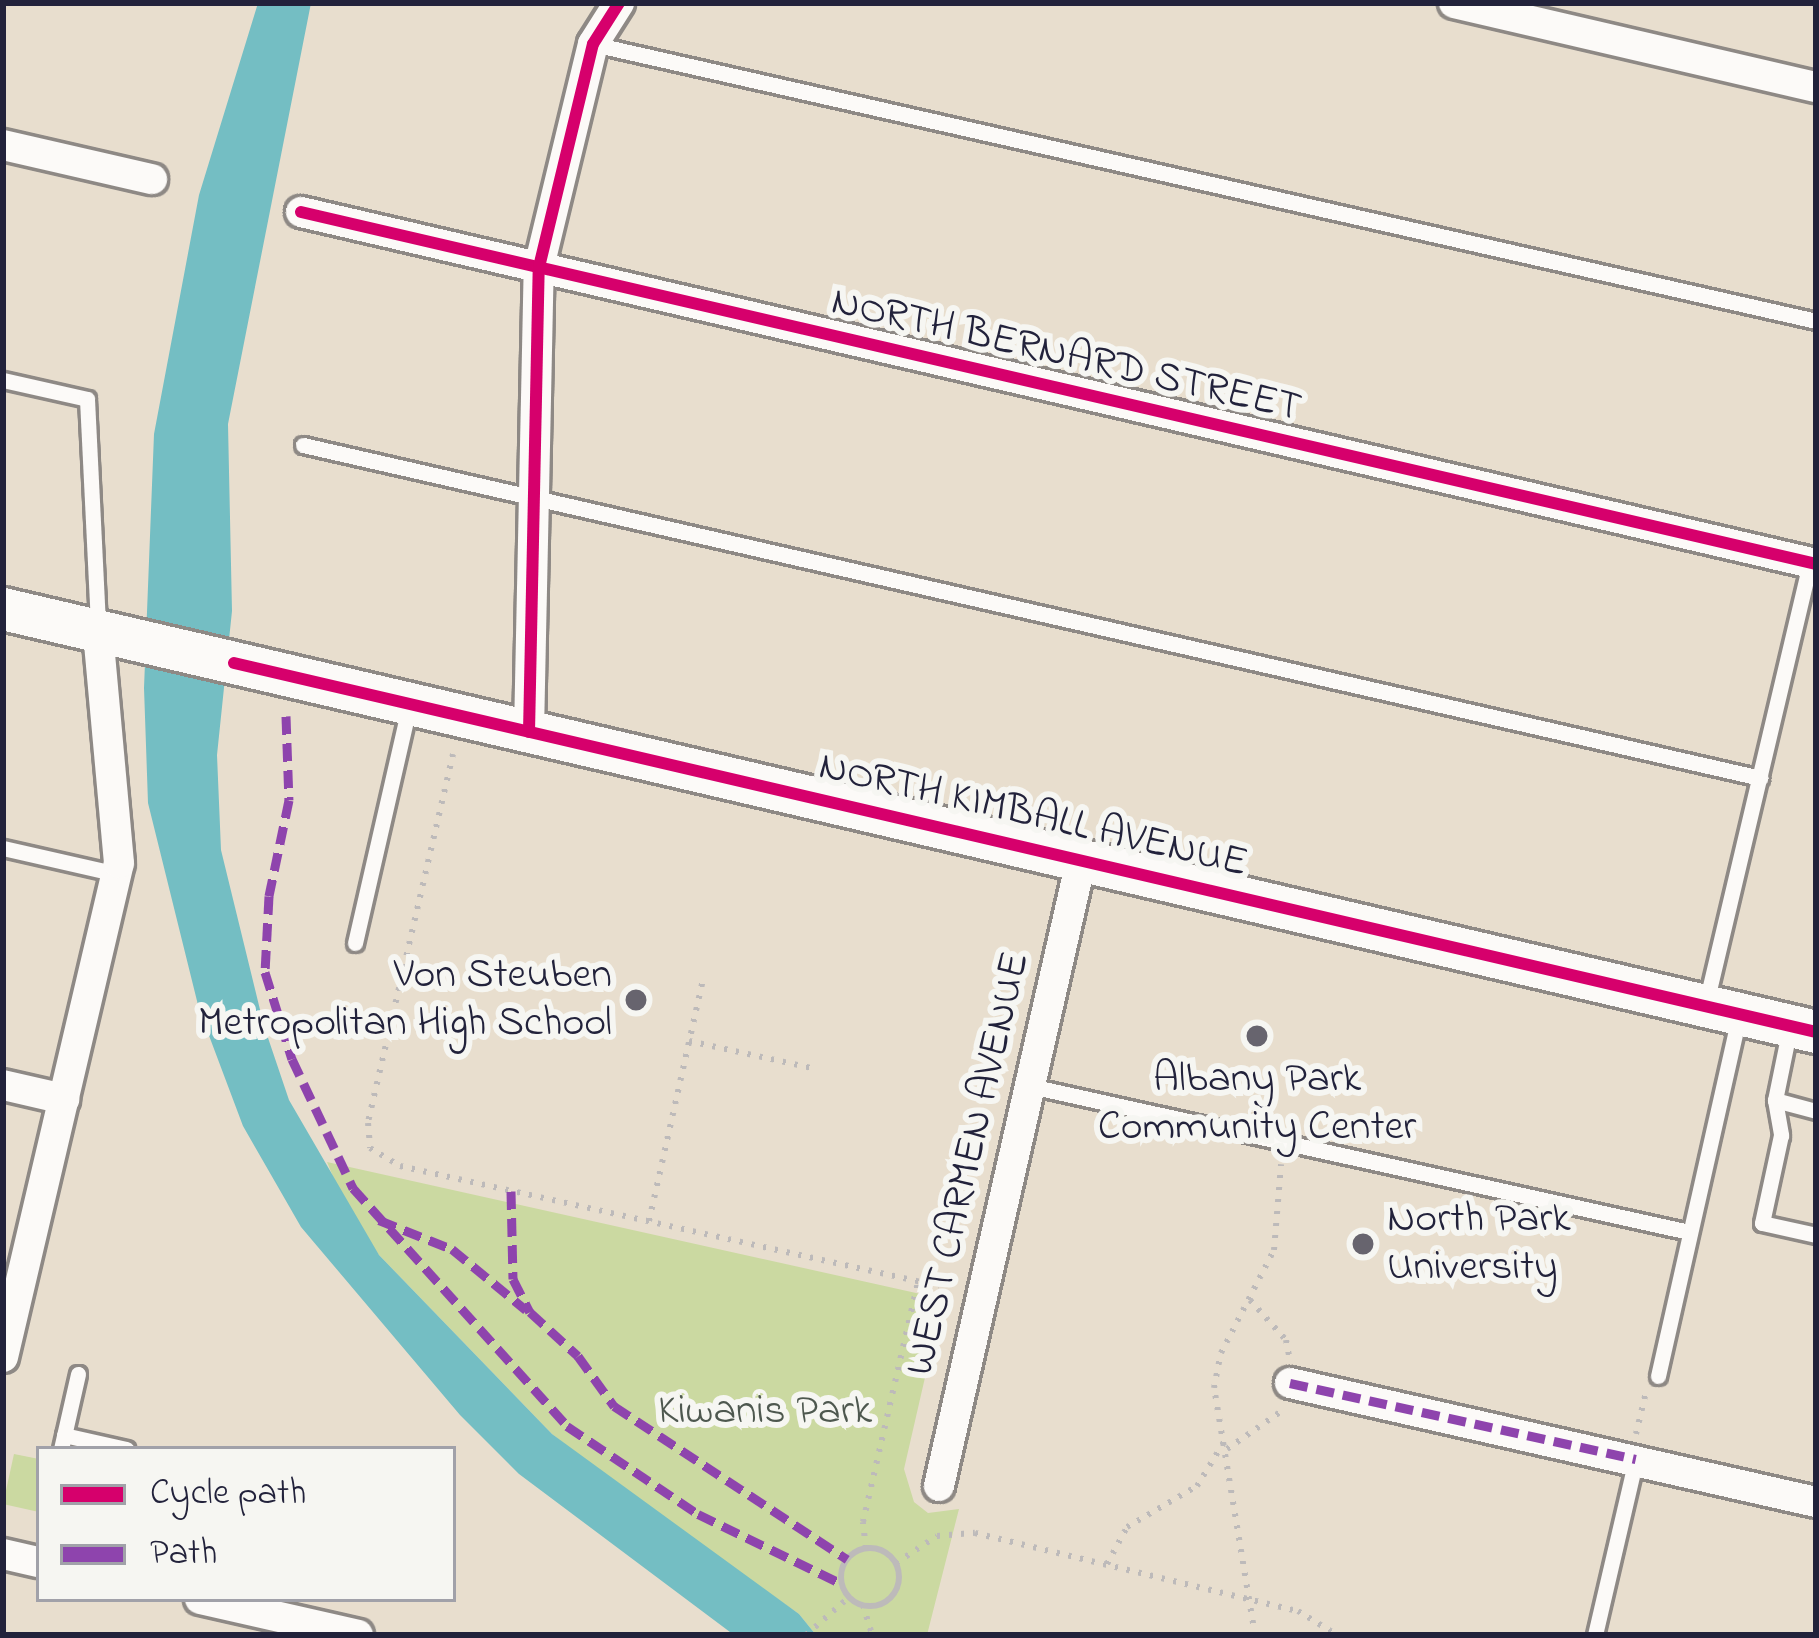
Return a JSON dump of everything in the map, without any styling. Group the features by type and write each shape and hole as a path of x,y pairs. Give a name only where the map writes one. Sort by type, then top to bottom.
{"street":[{"path":"529,732 539,267 593,44 619,3"},
{"path":"1454,3 1816,86"},
{"path":"3,145 152,179"},
{"name":"NORTH BERNARD STREET","path":"301,212 1813,563"},
{"name":"NORTH KIMBALL AVENUE","path":"3,609 1803,1029"},
{"path":"3,1357 7,1323 117,874 115,634"},
{"name":"WEST CARMEN AVENUE","path":"939,1486 1081,861"},
{"path":"3,1085 64,1100"},
{"path":"1290,1383 1636,1446 1816,1502"},
{"path":"3,1554 36,1561"},
{"path":"213,1602 358,1635"}],"lane":[{"path":"593,44 1816,321"},
{"path":"3,380 87,399 115,634"},
{"path":"303,445 1760,778"},
{"path":"1658,1376 1689,1232 1760,778 1813,563"},
{"path":"355,943 410,704"},
{"path":"3,848 117,874"},
{"path":"1803,1029 1775,1100 1781,1135 1762,1222 1816,1235"},
{"path":"1030,1086 1689,1232"},
{"path":"1775,1100 1816,1111"},
{"path":"78,1374 62,1442 99,1446"},
{"path":"1595,1635 1636,1446"}],"path":[{"path":"453,754 368,1123 370,1148 400,1166 939,1286"},
{"path":"649,1221 702,983"},
{"path":"689,1041 812,1068"},
{"path":"1255,1635 1216,1369 1274,1250 1285,1142"},
{"path":"866,1548 863,1522 918,1281"},
{"path":"1636,1446 1646,1392"},
{"path":"1107,1564 1127,1527 1197,1486 1225,1439"},
{"path":"896,1563 953,1532 1298,1611 1336,1635"},
{"path":"866,1548 896,1563"},
{"path":"866,1548 843,1567 849,1597 863,1605 872,1635"},
{"path":"863,1605 896,1591 896,1563"},
{"path":"806,1635 849,1597"}],"green space":[{"name":"Kiwanis Park","path":"327,1162 943,1299 904,1469 914,1502 928,1513 959,1509 927,1635 816,1635 799,1614 552,1434 379,1255 350,1218"},
{"path":"14,1454 36,1458 36,1511 3,1504"}],"water":[{"path":"258,3 311,3 228,424 232,611 217,755 221,850 264,1026 289,1100 379,1255 552,1434 799,1614 816,1635 734,1635 519,1474 460,1415 301,1227 243,1126 199,1009 148,803 144,688 154,434 199,195"}],"marked path":[{"path":"286,716 289,800 269,896 265,972 292,1059 353,1188 567,1426 698,1514 842,1584"},
{"path":"511,1191 513,1279 530,1312 578,1356 614,1406 847,1559"},
{"path":"379,1220 452,1249 526,1310"},
{"path":"1290,1383 1636,1459"}],"cycle path":[{"path":"529,732 539,267 593,44 619,3"},
{"path":"301,212 1816,564"},
{"path":"234,663 1816,1032"}],"place":[{"name":"Von Steuben Metropolitan High School","path":"636,1000"},
{"name":"Albany Park Community Center","path":"1257,1036"},
{"name":"North Park University","path":"1363,1244"}]}
